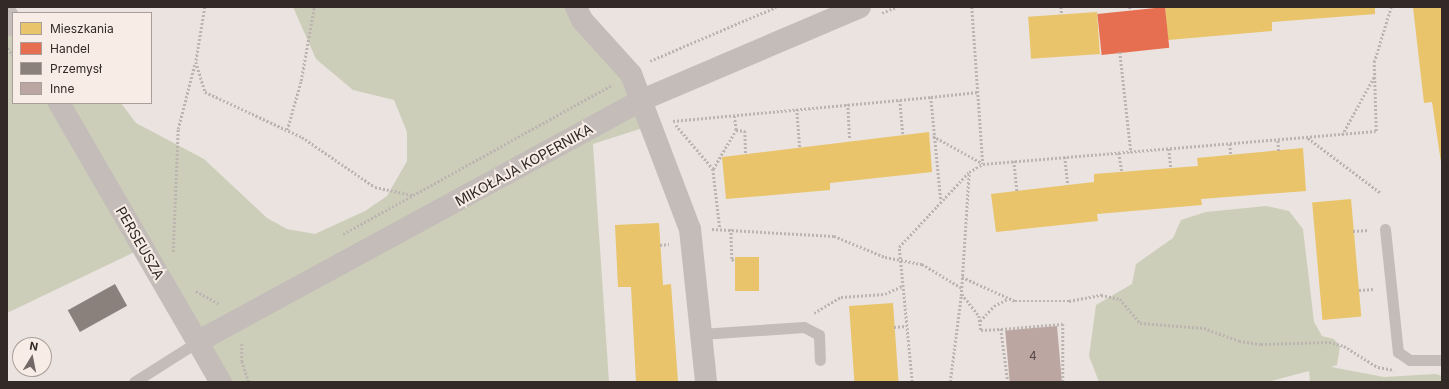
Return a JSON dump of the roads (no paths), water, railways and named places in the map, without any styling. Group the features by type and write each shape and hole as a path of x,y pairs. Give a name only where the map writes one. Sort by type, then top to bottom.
{"street":[{"path":"576,7 582,20 631,74 642,100 649,126 690,228 706,382"},
{"name":"MIKOŁAJA KOPERNIKA","path":"197,342 642,100 860,7"},
{"path":"7,15 12,24"},
{"name":"PERSEUSZA","path":"60,104 221,382"}],"lane":[{"path":"1385,229 1398,352 1410,360 1442,360"},
{"path":"701,334 804,328 818,335 820,360"},
{"path":"134,382 197,342"}]}
